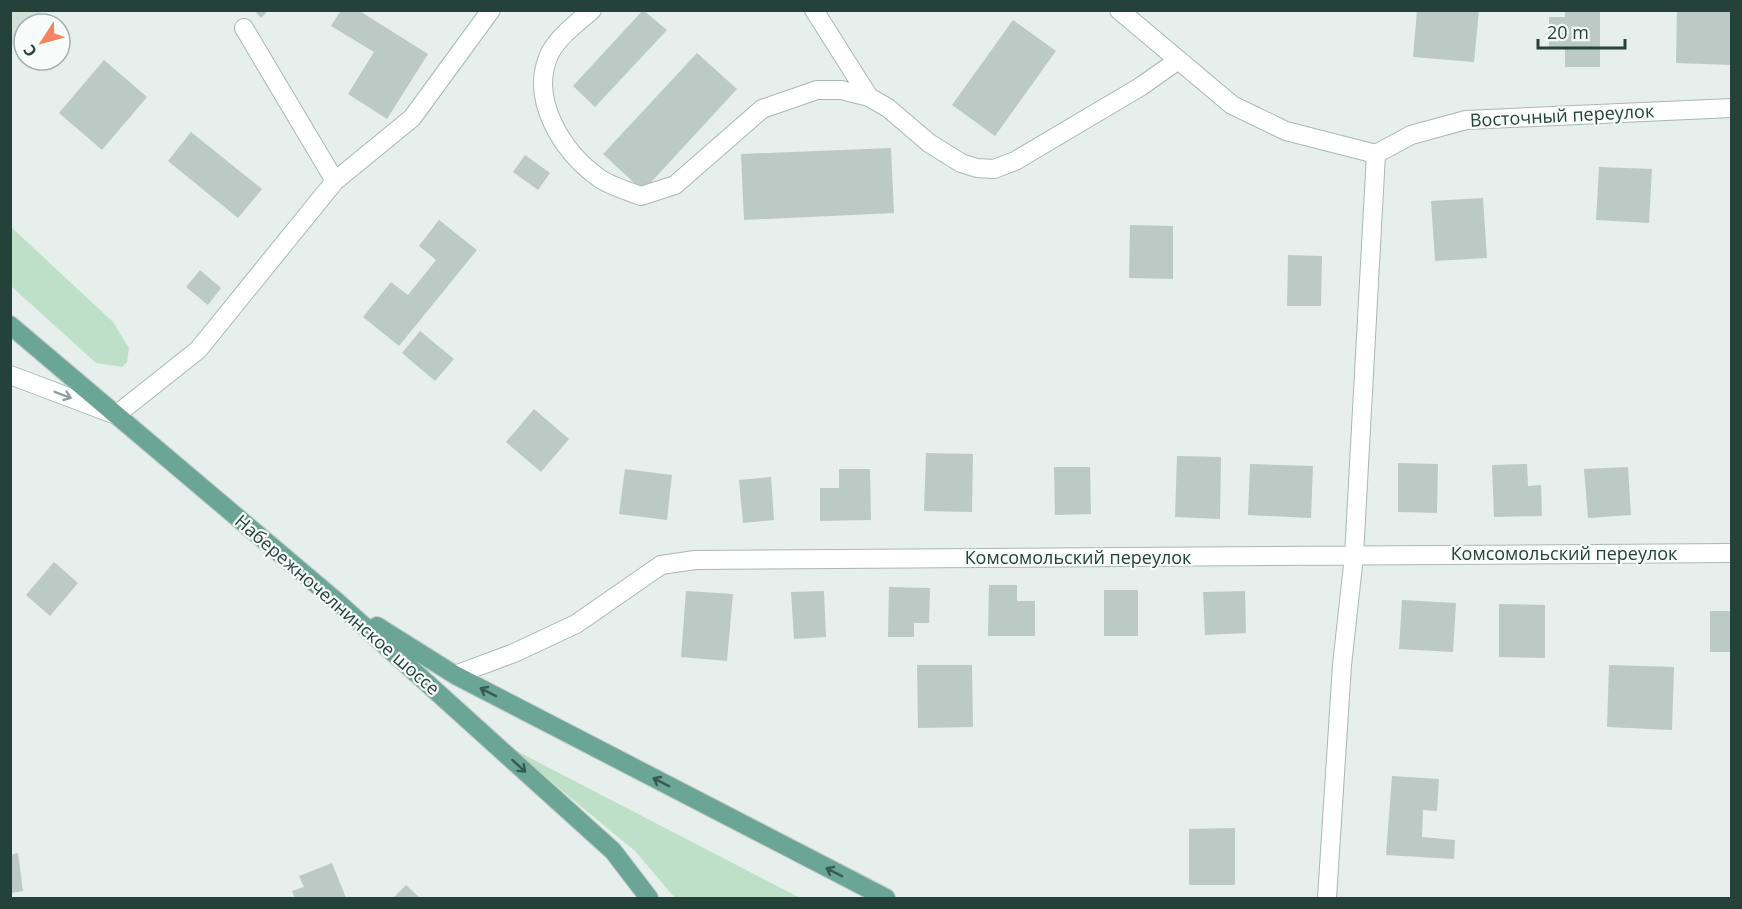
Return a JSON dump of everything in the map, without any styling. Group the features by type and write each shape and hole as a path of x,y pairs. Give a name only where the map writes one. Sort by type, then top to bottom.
{"main road":[{"name":"Набережночелнинское шоссе","path":"10,325 335,600 613,852 649,898"},
{"path":"335,600 455,675 886,898"}],"street":[{"path":"10,375 116,415 198,350 335,181 412,118 491,10"},
{"path":"592,10 569,29 550,54 544,81 546,106 557,133 576,159 600,179 641,196 675,185 762,109 803,92 841,90 868,97 888,108 929,143 961,163 977,168 994,169 1015,161 1092,116 1178,61"},
{"path":"814,10 868,97"},
{"path":"1119,10 1232,105 1286,131 1376,154 1354,556 1342,665 1327,898"},
{"path":"244,28 335,181"},
{"name":"Восточный переулок","path":"1376,154 1411,135 1466,120 1731,108"},
{"name":"Комсомольский переулок","path":"455,675 514,653 576,624 661,565 695,560 1731,553"}],"shaded area":[{"path":"11,10 42,11 12,12 11,47"}],"green space":[{"path":"10,226 113,322 129,348 127,362 122,367 96,363 11,286"},
{"path":"509,747 800,898 675,898 635,851"}],"building":[{"path":"254,10 269,10 261,18"},
{"path":"341,10 358,10 428,54 387,119 348,94 374,52 331,26"},
{"path":"643,10 667,30 595,107 573,86"},
{"path":"1417,10 1479,10 1474,62 1413,57"},
{"path":"1565,10 1600,10 1600,67 1565,67 1565,49 1549,49 1549,17 1565,17"},
{"path":"1677,10 1732,10 1732,65 1676,63"},
{"path":"1013,20 1056,51 995,136 952,105"},
{"path":"697,53 737,89 643,191 603,154"},
{"path":"104,60 147,97 102,150 59,113"},
{"path":"191,132 262,189 238,218 168,161"},
{"path":"891,148 894,213 744,220 741,154"},
{"path":"525,155 550,173 538,190 513,172"},
{"path":"1599,167 1652,169 1649,223 1596,220"},
{"path":"1483,198 1487,258 1435,261 1431,201"},
{"path":"439,220 477,250 399,346 363,317 391,282 408,295 436,260 419,246"},
{"path":"1130,225 1173,226 1173,279 1129,278"},
{"path":"1288,255 1322,256 1321,306 1287,306"},
{"path":"200,270 221,288 208,305 186,287"},
{"path":"420,331 454,359 435,381 402,353"},
{"path":"534,409 569,439 541,472 506,442"},
{"path":"926,453 973,454 972,512 924,511"},
{"path":"1177,456 1221,457 1220,519 1175,517"},
{"path":"1398,463 1438,464 1437,513 1398,512"},
{"path":"1250,464 1313,466 1311,518 1248,515"},
{"path":"1527,464 1528,486 1541,485 1542,516 1494,517 1492,465"},
{"path":"1054,467 1090,467 1091,514 1055,515"},
{"path":"1628,467 1631,515 1588,518 1584,469"},
{"path":"625,469 672,475 667,520 619,514"},
{"path":"839,469 870,469 871,520 820,521 820,488 839,488"},
{"path":"771,477 774,520 743,523 739,480"},
{"path":"54,562 78,583 50,616 26,595"},
{"path":"989,585 1017,585 1017,601 1035,601 1035,636 988,636"},
{"path":"889,587 930,588 929,623 914,623 914,637 888,637"},
{"path":"1104,590 1138,590 1138,636 1104,636"},
{"path":"686,591 733,594 727,661 681,657"},
{"path":"824,591 826,637 794,639 791,592"},
{"path":"1245,591 1246,633 1205,635 1203,592"},
{"path":"1402,600 1456,603 1453,652 1399,649"},
{"path":"1499,604 1545,605 1545,658 1499,657"},
{"path":"1710,611 1732,611 1732,652 1710,652"},
{"path":"917,665 972,665 973,727 918,728"},
{"path":"1609,665 1674,667 1672,730 1607,727"},
{"path":"1392,776 1439,779 1437,811 1423,810 1422,837 1455,840 1454,859 1386,855"},
{"path":"1235,828 1235,885 1189,885 1189,829"},
{"path":"18,853 23,891 10,893 10,855"},
{"path":"332,863 346,898 295,898 292,891 304,887 299,876"},
{"path":"406,885 420,898 393,898"}]}
